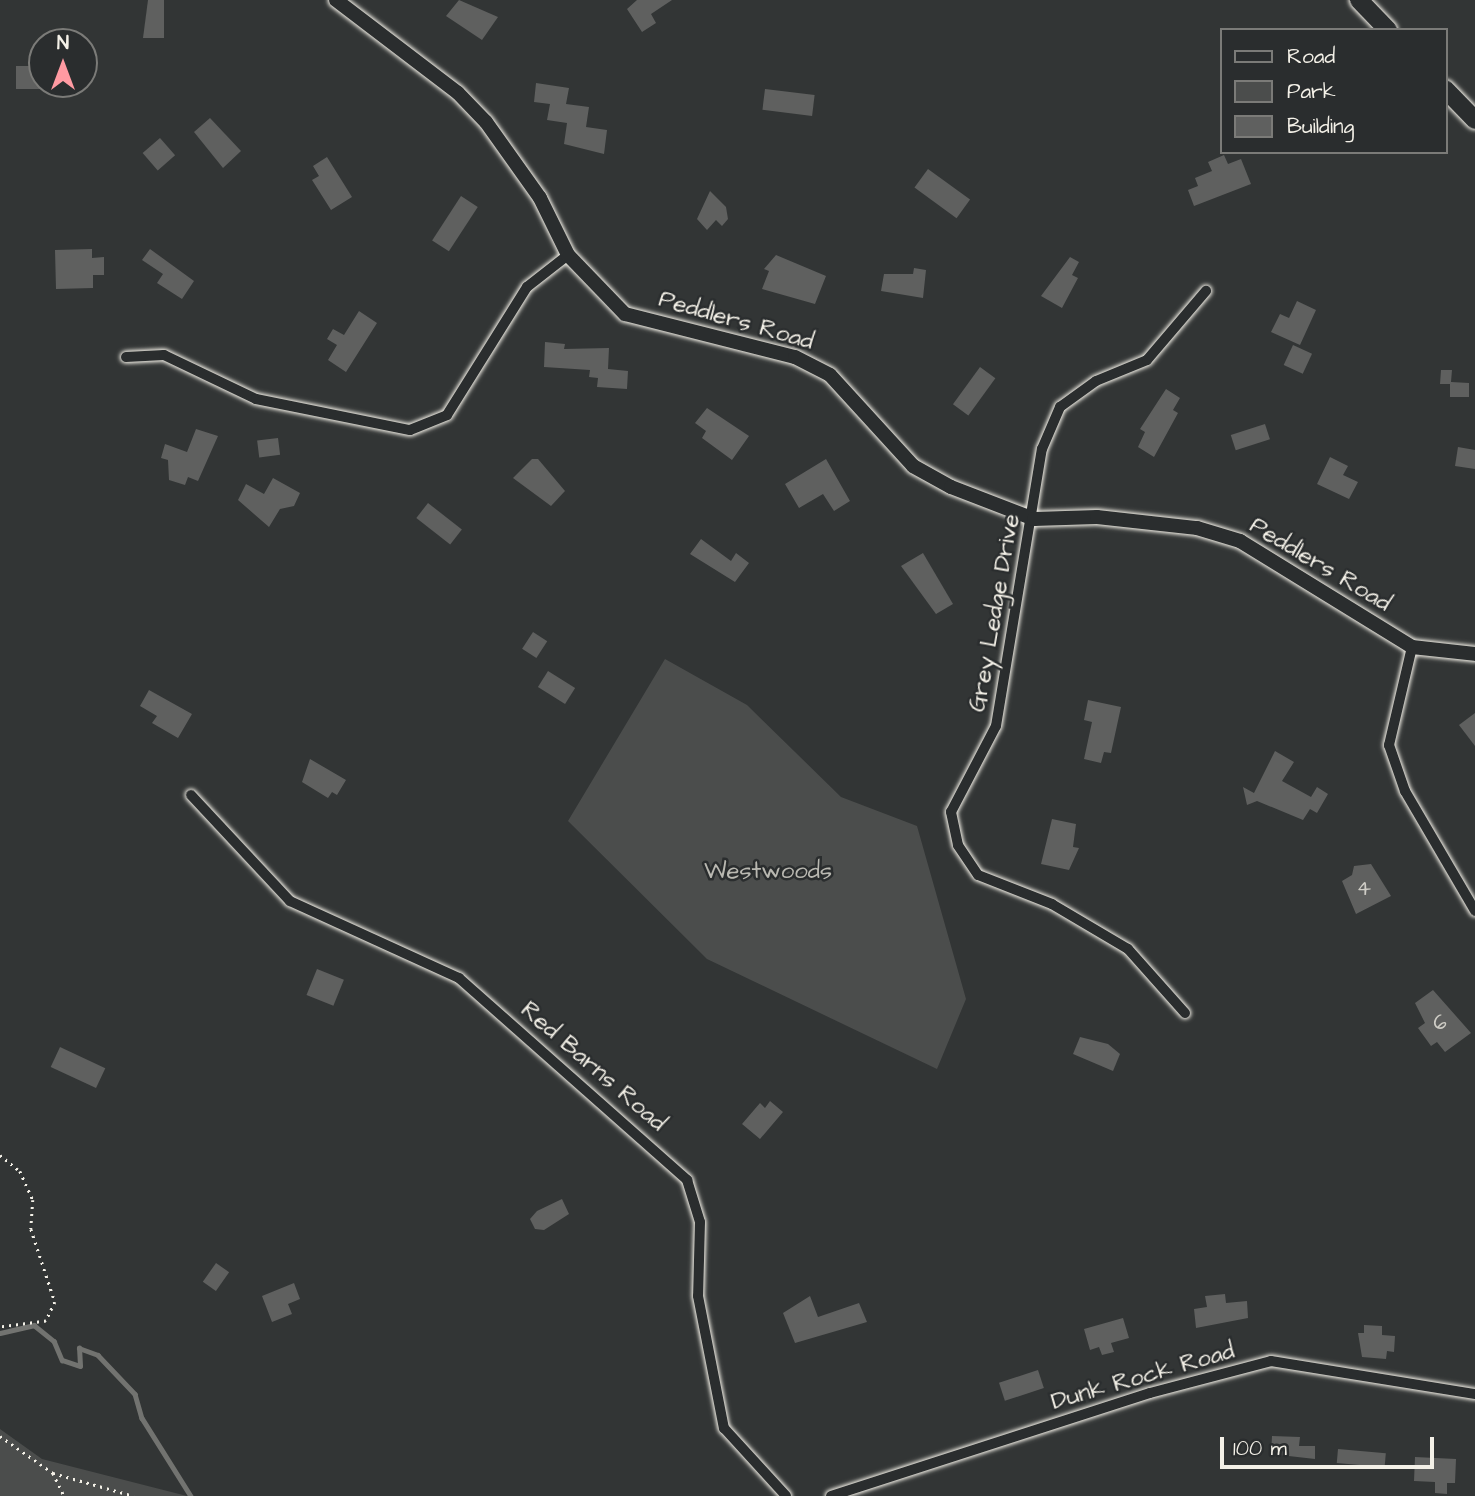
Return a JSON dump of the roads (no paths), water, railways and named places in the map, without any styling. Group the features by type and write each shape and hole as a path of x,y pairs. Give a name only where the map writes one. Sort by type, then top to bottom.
{"main road":[{"path":"1359,0 1386,28"},
{"path":"1447,91 1475,120"}],"street":[{"name":"Peddlers Road","path":"336,0 475,111 540,198 568,256 625,314 795,357 830,375 913,466 1034,519 1109,518 1197,528 1240,541 1412,647 1475,653"},
{"path":"126,357 164,355 256,399 410,430 447,415 527,287 568,256"},
{"name":"Grey Ledge Drive","path":"1185,1013 1128,949 1052,904 978,875 958,845 951,812 996,726 1034,519 1042,449 1060,407 1096,381 1147,360 1206,291"},
{"path":"1412,647 1389,745 1405,791 1475,911"},
{"name":"Red Barns Road","path":"191,795 290,901 459,978 687,1180 700,1222 698,1296 724,1427 786,1496"},
{"name":"Dunk Rock Road","path":"831,1496 1150,1393 1271,1361 1475,1394"}],"waterway":[{"path":"0,1333 34,1325 54,1341 62,1360 80,1366 79,1348 98,1355 135,1394 142,1418 191,1496"}],"park label":[{"name":"Westwoods","path":"768,872"}]}
